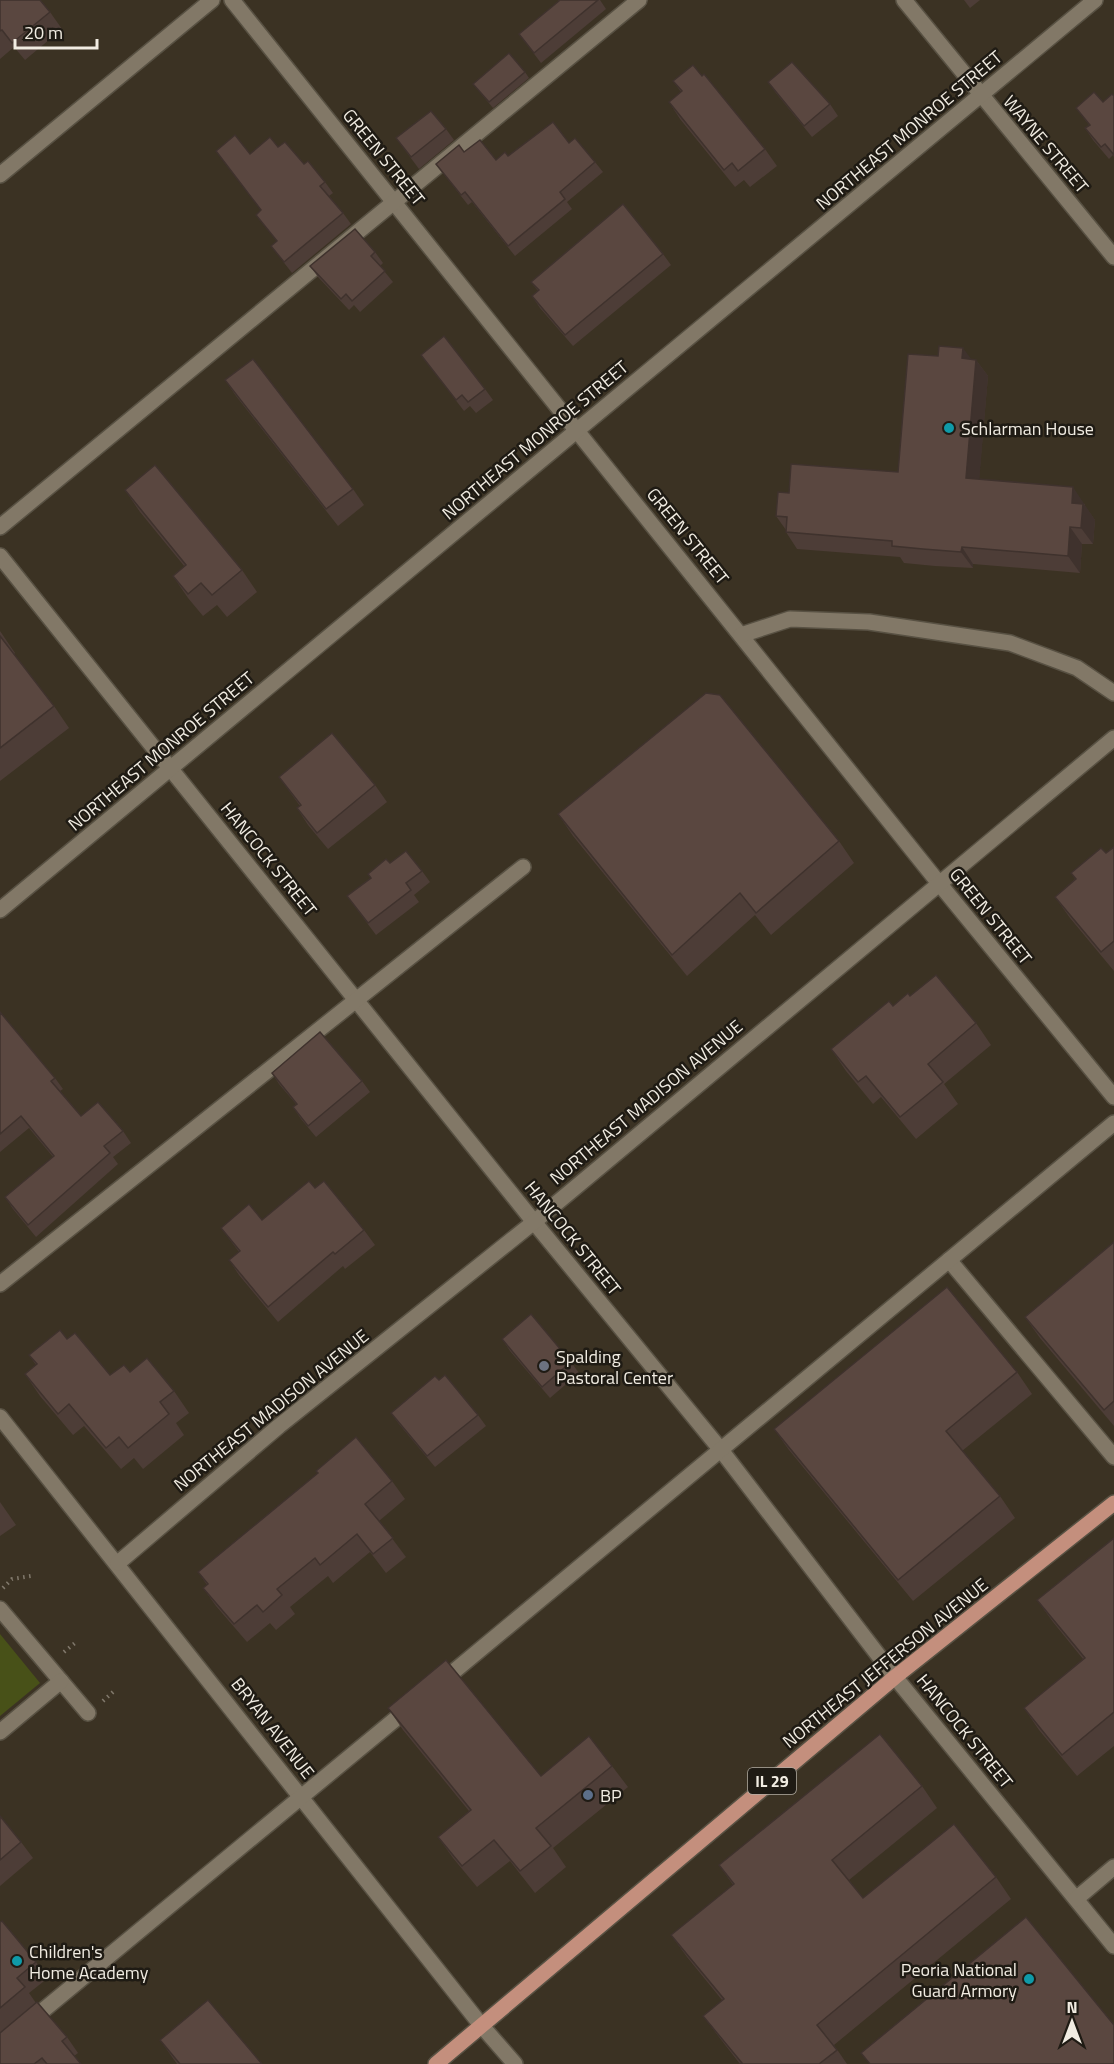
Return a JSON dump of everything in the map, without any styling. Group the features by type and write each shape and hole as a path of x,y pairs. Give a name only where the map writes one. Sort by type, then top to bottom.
{"main road":[{"name":"NORTHEAST JEFFERSON AVENUE","path":"436,2064 895,1677 1114,1503"}],"street":[{"path":"0,175 212,0"},
{"name":"GREEN STREET","path":"232,0 938,882 1114,1096"},
{"path":"0,527 639,0"},
{"name":"WAYNE STREET","path":"904,0 1114,257"},
{"name":"NORTHEAST MONROE STREET","path":"0,910 1095,0"},
{"name":"HANCOCK STREET","path":"0,556 534,1222 721,1450 895,1677 1114,1946"},
{"path":"741,635 790,619 868,621 1010,643 1077,668 1114,693"},
{"name":"NORTHEAST MADISON AVENUE","path":"118,1563 279,1426 534,1222 938,882 1114,738"},
{"path":"0,1284 523,867"},
{"path":"0,2046 1114,1123"},
{"path":"949,1260 1114,1457"},
{"name":"BRYAN AVENUE","path":"0,1417 515,2064"},
{"path":"0,1609 88,1713"},
{"path":"0,1732 61,1681"},
{"path":"1076,1899 1114,1867"}],"path":[{"path":"0,1591 12,1579 31,1576"}],"green space":[{"path":"0,1634 40,1683 0,1716"}],"building":[{"path":"0,0 40,0 50,12 12,43 2,30 0,31"},
{"path":"559,0 598,0 534,53 519,34"},
{"path":"509,53 525,72 489,102 473,84"},
{"path":"792,62 830,104 804,126 768,82"},
{"path":"693,65 702,76 704,74 765,149 738,171 732,163 724,170 669,102 682,91 673,81"},
{"path":"1094,92 1103,102 1112,94 1114,96 1114,155 1105,144 1101,147 1085,128 1090,125 1076,108"},
{"path":"431,111 446,129 411,157 396,138"},
{"path":"553,122 569,143 575,138 595,162 560,192 565,199 508,246 465,192 461,195 436,164 459,145 464,152 480,140 496,160 505,152 508,156"},
{"path":"235,135 250,154 270,137 278,147 285,142 304,164 308,161 325,182 320,186 343,213 284,262 271,246 277,241 256,215 261,210 216,151"},
{"path":"623,204 663,254 565,335 532,296 539,290 531,282"},
{"path":"355,229 375,252 371,256 385,271 352,301 346,294 341,299 310,266"},
{"path":"444,336 485,389 468,402 462,395 456,400 421,355"},
{"name":"Schlarman House","path":"939,346 963,348 962,358 976,360 966,478 1073,487 1072,503 1083,504 1081,528 1070,527 1068,556 962,547 961,552 923,549 892,546 892,541 786,532 787,517 776,516 778,492 789,493 791,464 898,472 908,354 938,356"},
{"path":"253,359 353,489 326,509 225,380"},
{"path":"155,465 242,570 212,595 201,583 188,594 173,576 186,565 125,490"},
{"path":"0,636 54,706 0,748"},
{"path":"706,693 720,695 839,841 756,913 740,893 672,955 558,814"},
{"path":"332,733 375,785 317,833 297,808 301,805 279,777"},
{"path":"1114,847 1114,941 1101,952 1055,897 1076,879 1071,873 1101,848 1106,853"},
{"path":"406,851 422,871 406,883 411,890 368,923 347,896 371,878 368,874 386,859 390,863"},
{"path":"936,975 976,1023 928,1064 943,1082 900,1117 866,1076 858,1082 831,1049 889,1001 893,1006 908,993 910,996"},
{"path":"0,1012 55,1078 51,1081 81,1116 98,1102 123,1131 104,1146 110,1153 28,1225 5,1197 54,1156 21,1116 0,1134"},
{"path":"320,1032 362,1081 308,1126 293,1107 297,1104 272,1073"},
{"path":"309,1181 315,1188 324,1181 364,1230 335,1254 333,1252 268,1307 229,1260 240,1251 221,1228 249,1204 262,1220"},
{"path":"1114,1242 1114,1401 1104,1410 1025,1317"},
{"path":"947,1287 1017,1372 946,1431 1000,1496 898,1580 774,1429"},
{"path":"531,1314 571,1362 542,1387 502,1339"},
{"path":"60,1330 67,1339 75,1333 110,1375 124,1365 130,1372 147,1358 174,1391 160,1402 169,1414 128,1448 119,1437 106,1448 69,1404 58,1414 25,1374 37,1364 29,1355"},
{"path":"445,1375 478,1415 427,1456 391,1413 435,1376 439,1380"},
{"path":"356,1437 392,1481 365,1504 393,1538 373,1554 357,1534 320,1565 315,1558 277,1589 282,1595 263,1612 257,1605 234,1624 203,1588 208,1584 198,1572 318,1473 316,1471"},
{"path":"1114,1538 1114,1712 1062,1755 1024,1708 1085,1658 1037,1600"},
{"path":"446,1660 541,1776 589,1736 612,1766 536,1828 551,1846 520,1871 494,1840 462,1866 438,1837 471,1810 388,1708"},
{"path":"880,1734 922,1786 832,1860 863,1898 954,1824 996,1877 817,2025 837,2050 819,2064 740,2064 742,2063 703,2016 724,1999 671,1935 734,1884 719,1865"},
{"path":"0,1816 21,1842 0,1860"},
{"name":"Peoria National Guard Armory","path":"1026,1917 1114,2025 1114,2064 870,2064 861,2053"},
{"name":"Children's Home Academy","path":"2,1921 36,1962 17,1978 25,1987 0,2008 0,1922"},
{"path":"208,2000 262,2064 180,2064 160,2040"},
{"path":"37,2002 67,2037 62,2041 81,2064 47,2064 42,2058 34,2064 0,2064 0,2033"}],"place":[{"name":"Schlarman House","path":"949,428"},
{"name":"Spalding Pastoral Center","path":"544,1366"},
{"name":"BP","path":"588,1795"},
{"name":"Children's Home Academy","path":"17,1961"},
{"name":"Peoria National Guard Armory","path":"1029,1979"}]}
